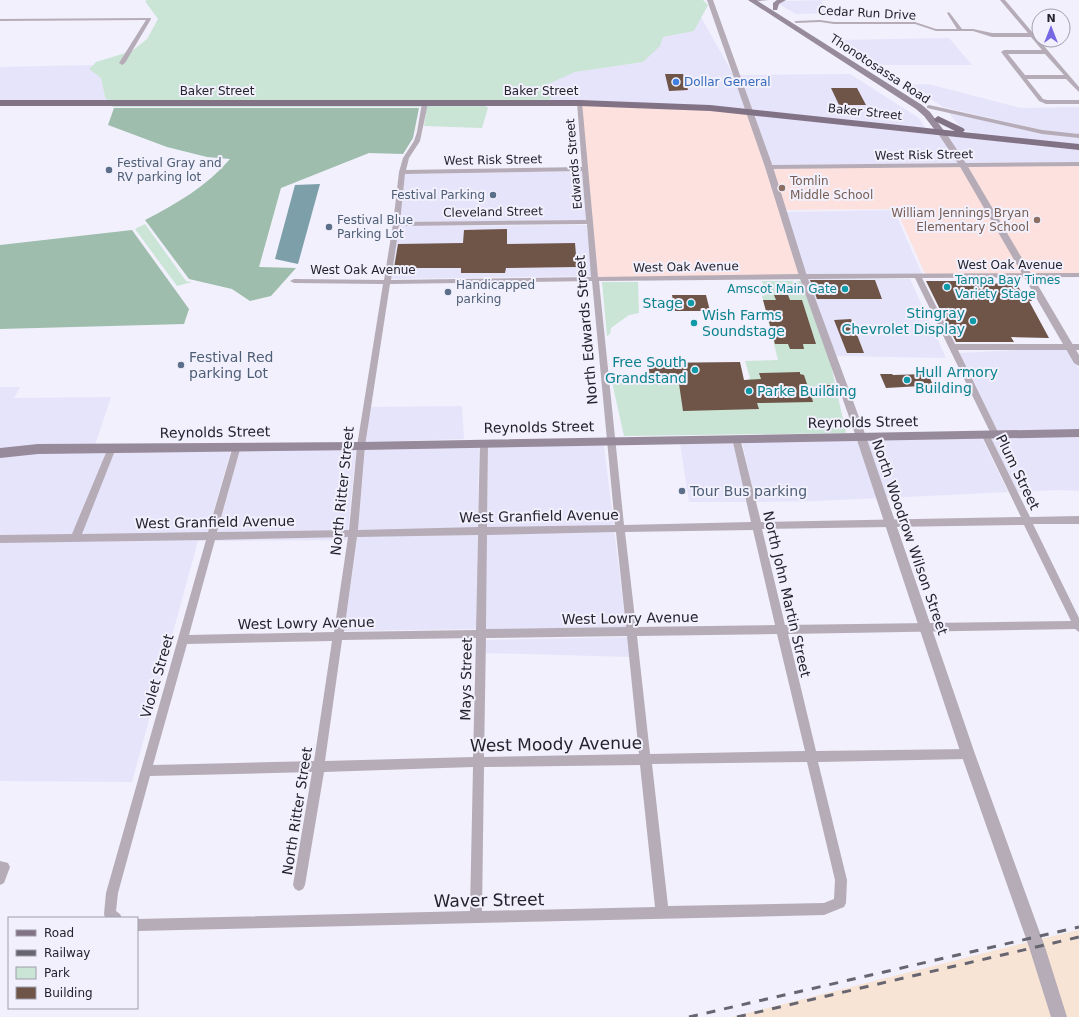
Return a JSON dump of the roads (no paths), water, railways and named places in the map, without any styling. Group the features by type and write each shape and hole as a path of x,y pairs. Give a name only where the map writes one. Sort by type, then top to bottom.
{"main road":[{"name":"Thonotosassa Road","path":"751,0 908,100 928,110 941,132"},
{"name":"Thonotosassa Road","path":"761,0 895,84 938,119 941,132"},
{"path":"775,9 776,3 783,0"},
{"name":"Baker Street","path":"0,102 580,103 659,105 750,112 1079,147"},
{"path":"938,119 955,129 977,136"},
{"name":"Reynolds Street","path":"0,452 38,449 361,446 611,440 1079,433"}],"street":[{"name":"North Woodrow Wilson Street","path":"710,0 769,167 804,276 891,523 968,754 1037,947 1059,1017"},
{"path":"751,0 767,0"},
{"path":"1002,0 1031,34"},
{"path":"948,14 961,30"},
{"path":"0,20 149,19 122,63"},
{"name":"Cedar Run Drive","path":"796,22 820,21 834,24 915,23 936,30 978,30 992,35 1031,35"},
{"path":"1043,48 1079,90"},
{"path":"1046,52 1004,52 1037,97 1046,102 1079,102"},
{"path":"1023,78 1068,77"},
{"name":"North Ritter Street","path":"299,885 319,766 353,534 361,446 396,224 402,172 406,158 417,141 420,132 425,103"},
{"name":"Edwards Street","path":"580,103 590,222"},
{"path":"928,110 1042,132 1079,136"},
{"path":"941,132 963,165 1028,276 1074,347 1079,362"},
{"name":"West Risk Street","path":"769,167 1079,164"},
{"name":"West Risk Street","path":"402,172 585,169"},
{"name":"Cleveland Street","path":"396,224 590,222"},
{"name":"North Edwards Street","path":"590,222 620,529 662,912"},
{"name":"West Oak Avenue","path":"294,281 386,282 804,276 1079,275"},
{"name":"Plum Street","path":"918,276 952,347 1027,521 1079,626"},
{"path":"952,347 1074,347"},
{"name":"North John Martin Street","path":"736,438 840,880 840,903"},
{"name":"Mays Street","path":"476,917 484,443"},
{"name":"Violet Street","path":"113,916 112,893 237,446"},
{"path":"76,537 112,448"},
{"name":"West Granfield Avenue","path":"0,539 482,532 1079,520"},
{"name":"West Lowry Avenue","path":"182,640 338,636 1079,626"},
{"name":"West Moody Avenue","path":"145,771 478,762 968,754"},
{"path":"0,867 4,867 0,879"},
{"name":"Waver Street","path":"138,925 824,909 840,903"}],"railway":[{"path":"689,1017 1079,927"},
{"path":"737,1017 1079,937"}],"place":[{"name":"Dollar General","path":"676,82"},
{"name":"Festival Gray and RV parking lot","path":"109,170"},
{"name":"Tomlin Middle School","path":"782,188"},
{"name":"Festival Parking","path":"493,195"},
{"name":"William Jennings Bryan Elementary School","path":"1037,220"},
{"name":"Festival Blue Parking Lot","path":"329,227"},
{"name":"Tampa Bay Times Variety Stage","path":"947,287"},
{"name":"Amscot Main Gate","path":"845,289"},
{"name":"Handicapped parking","path":"448,292"},
{"name":"Stage","path":"691,303"},
{"name":"Stingray Chevrolet Display","path":"973,321"},
{"name":"Wish Farms Soundstage","path":"694,323"},
{"name":"Festival Red parking Lot","path":"181,365"},
{"name":"Free South Grandstand","path":"695,370"},
{"name":"Hull Armory Building","path":"907,380"},
{"name":"Parke Building","path":"749,391"},
{"name":"Tour Bus parking","path":"682,491"}]}
